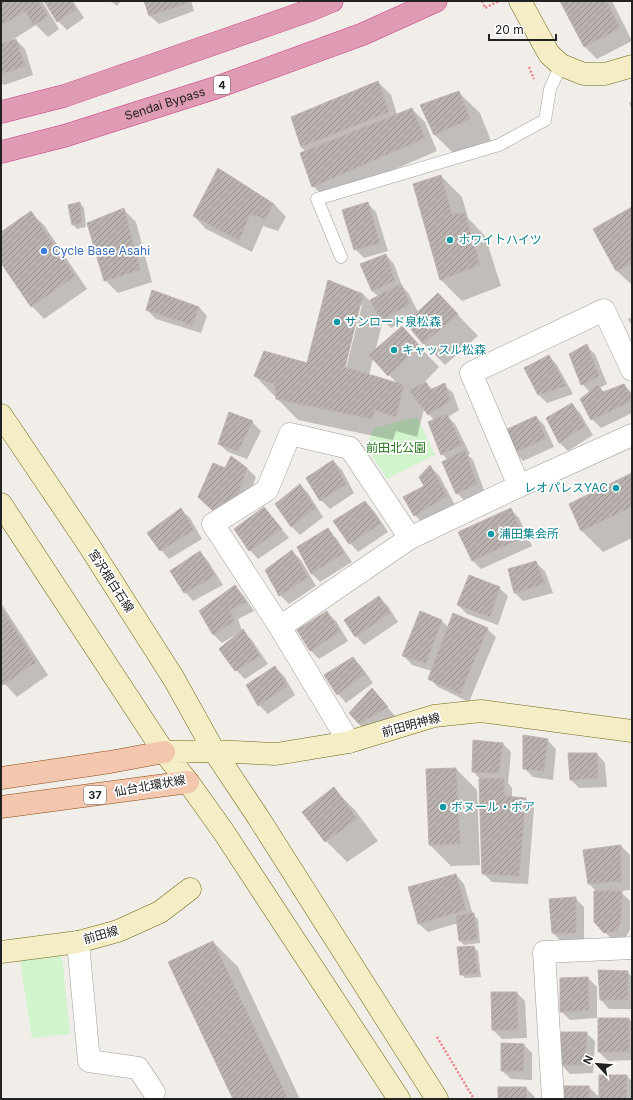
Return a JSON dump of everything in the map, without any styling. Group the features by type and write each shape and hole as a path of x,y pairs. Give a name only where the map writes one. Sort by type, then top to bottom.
{"highway":[{"path":"1,112 71,94 301,14 332,1"},
{"name":"Sendai Bypass","path":"1,152 64,136 215,88 363,34 436,1"}],"main road":[{"path":"1,778 110,762 164,752"},
{"name":"仙台北環状線","path":"1,807 188,782"}],"street":[{"path":"520,1 549,54 561,65 584,74 605,74 632,66"},
{"path":"519,486 470,373 604,310 632,370"},
{"name":"宮沢根白石線","path":"1,415 88,544 174,680 214,751 437,1099"},
{"path":"349,742 280,627 213,524 267,490 290,434 350,448 410,538"},
{"path":"280,627 410,538 519,486 632,435"},
{"path":"1,504 164,752 188,782 223,831 399,1099"},
{"name":"前田明神線","path":"164,752 214,751 276,754 349,742 434,716 481,711 632,731"},
{"name":"仙台北環状線","path":"188,782 214,751"},
{"name":"前田線","path":"1,952 78,942 118,931 160,912 190,889"},
{"path":"78,942 89,1061 138,1068 154,1092"},
{"path":"553,1099 544,952 632,948"}],"lane":[{"path":"341,257 317,199 499,146 545,120 550,89 561,65"}],"path":[{"path":"482,1 485,8 499,1"},
{"path":"437,1037 474,1099"}],"green space":[{"name":"前田北公園","path":"417,417 435,455 387,479 365,446 375,428"},
{"path":"62,956 70,1034 32,1038 20,960"}],"building":[{"path":"1,1 38,1 48,16 34,25 25,11 1,26"},
{"path":"44,1 71,1 76,9 57,22"},
{"path":"144,1 186,1 187,3 149,16"},
{"path":"560,1 606,1 620,28 584,47"},
{"path":"16,39 25,66 1,74 1,44"},
{"path":"378,81 389,112 301,147 291,117"},
{"path":"459,91 470,119 434,135 420,105"},
{"path":"412,108 425,138 312,187 300,153"},
{"path":"218,168 274,204 265,219 250,214 239,240 193,216"},
{"name":"ホワイトハイツ","path":"441,175 452,214 465,213 480,265 440,280 413,184"},
{"path":"80,202 82,223 72,225 68,205"},
{"path":"368,202 380,243 354,250 342,210"},
{"path":"632,207 632,263 616,271 593,229"},
{"path":"124,208 140,270 104,281 87,223"},
{"path":"31,211 75,276 31,307 1,263 1,232"},
{"path":"386,254 395,281 372,291 360,264"},
{"name":"サンロード泉松森","path":"328,280 363,294 345,367 404,385 396,417 375,410 372,419 276,399 275,385 254,376 264,351 307,363"},
{"path":"401,284 410,304 381,320 370,300"},
{"path":"152,290 199,307 192,325 146,310"},
{"path":"438,293 458,314 423,344 406,323"},
{"name":"キャッスル松森","path":"402,326 419,345 388,376 369,355"},
{"path":"587,344 599,376 581,385 569,354"},
{"path":"549,355 566,386 538,395 524,368"},
{"path":"426,382 430,390 445,383 450,401 428,415 409,390"},
{"path":"624,384 632,398 632,401 591,420 580,399 598,385 603,392"},
{"path":"572,403 585,426 559,443 546,418"},
{"path":"229,412 253,421 238,451 218,444"},
{"path":"447,414 462,445 441,455 428,422"},
{"path":"536,416 546,438 514,453 503,431"},
{"path":"465,450 477,484 456,494 442,462"},
{"path":"231,456 247,468 238,494 212,510 198,497 213,463 225,468"},
{"path":"333,460 346,484 320,501 306,478"},
{"path":"430,465 447,496 414,516 403,497 424,486 419,477"},
{"name":"レオパレスYAC","path":"632,473 632,507 581,531 569,504"},
{"path":"300,484 315,508 291,527 275,504"},
{"path":"365,501 381,523 349,544 333,521"},
{"path":"264,507 282,529 249,551 234,529"},
{"path":"181,508 194,530 160,551 147,533"},
{"name":"浦田集会所","path":"511,508 524,537 472,561 458,532"},
{"path":"328,528 344,553 311,574 297,547"},
{"path":"292,550 308,577 279,596 265,570"},
{"path":"200,551 215,576 184,593 170,571"},
{"path":"536,561 545,584 514,593 508,569"},
{"path":"469,575 500,587 490,617 457,605"},
{"path":"235,585 246,602 230,610 234,621 213,635 199,611"},
{"path":"379,596 390,613 355,637 344,620"},
{"path":"1,608 36,662 3,685 1,682"},
{"path":"327,611 340,632 310,651 297,630"},
{"path":"420,611 442,620 426,663 402,656"},
{"path":"453,613 488,628 460,694 428,679"},
{"path":"243,629 260,656 235,671 219,649"},
{"path":"353,657 365,674 337,695 324,675"},
{"path":"275,666 287,686 258,706 246,685"},
{"path":"372,688 388,707 359,724 349,713"},
{"path":"523,735 548,739 544,771 523,769"},
{"path":"473,740 503,743 499,773 472,772"},
{"path":"568,753 597,753 598,778 570,780"},
{"name":"ボヌール・ポア","path":"456,768 460,844 429,845 426,769"},
{"path":"504,778 504,796 526,798 519,876 482,874 479,779"},
{"path":"334,787 357,819 325,842 302,812"},
{"path":"621,845 621,881 588,884 583,850"},
{"path":"456,874 466,910 418,924 408,887"},
{"path":"594,891 622,891 621,921 616,931 604,933 594,922"},
{"path":"576,897 576,933 552,933 549,899"},
{"path":"474,913 477,939 459,941 456,916"},
{"path":"213,941 288,1099 233,1099 168,962"},
{"path":"474,946 478,973 460,975 457,947"},
{"path":"598,970 628,971 628,1000 600,1000"},
{"path":"588,977 589,1010 560,1012 560,978"},
{"path":"491,992 517,992 518,1030 492,1030"},
{"path":"598,1018 629,1018 629,1052 598,1052"},
{"path":"561,1032 587,1032 585,1065 561,1065"},
{"path":"501,1043 524,1044 523,1071 501,1071"},
{"path":"599,1075 627,1075 626,1099 599,1099"},
{"path":"562,1086 589,1086 589,1099 562,1099"},
{"path":"498,1087 526,1087 527,1099 498,1099"}],"place":[{"name":"ホワイトハイツ","path":"450,240"},
{"name":"Cycle Base Asahi","path":"44,251"},
{"name":"サンロード泉松森","path":"337,322"},
{"name":"キャッスル松森","path":"394,350"},
{"name":"レオパレスYAC","path":"616,488"},
{"name":"浦田集会所","path":"491,534"},
{"name":"ボヌール・ポア","path":"443,807"}]}
